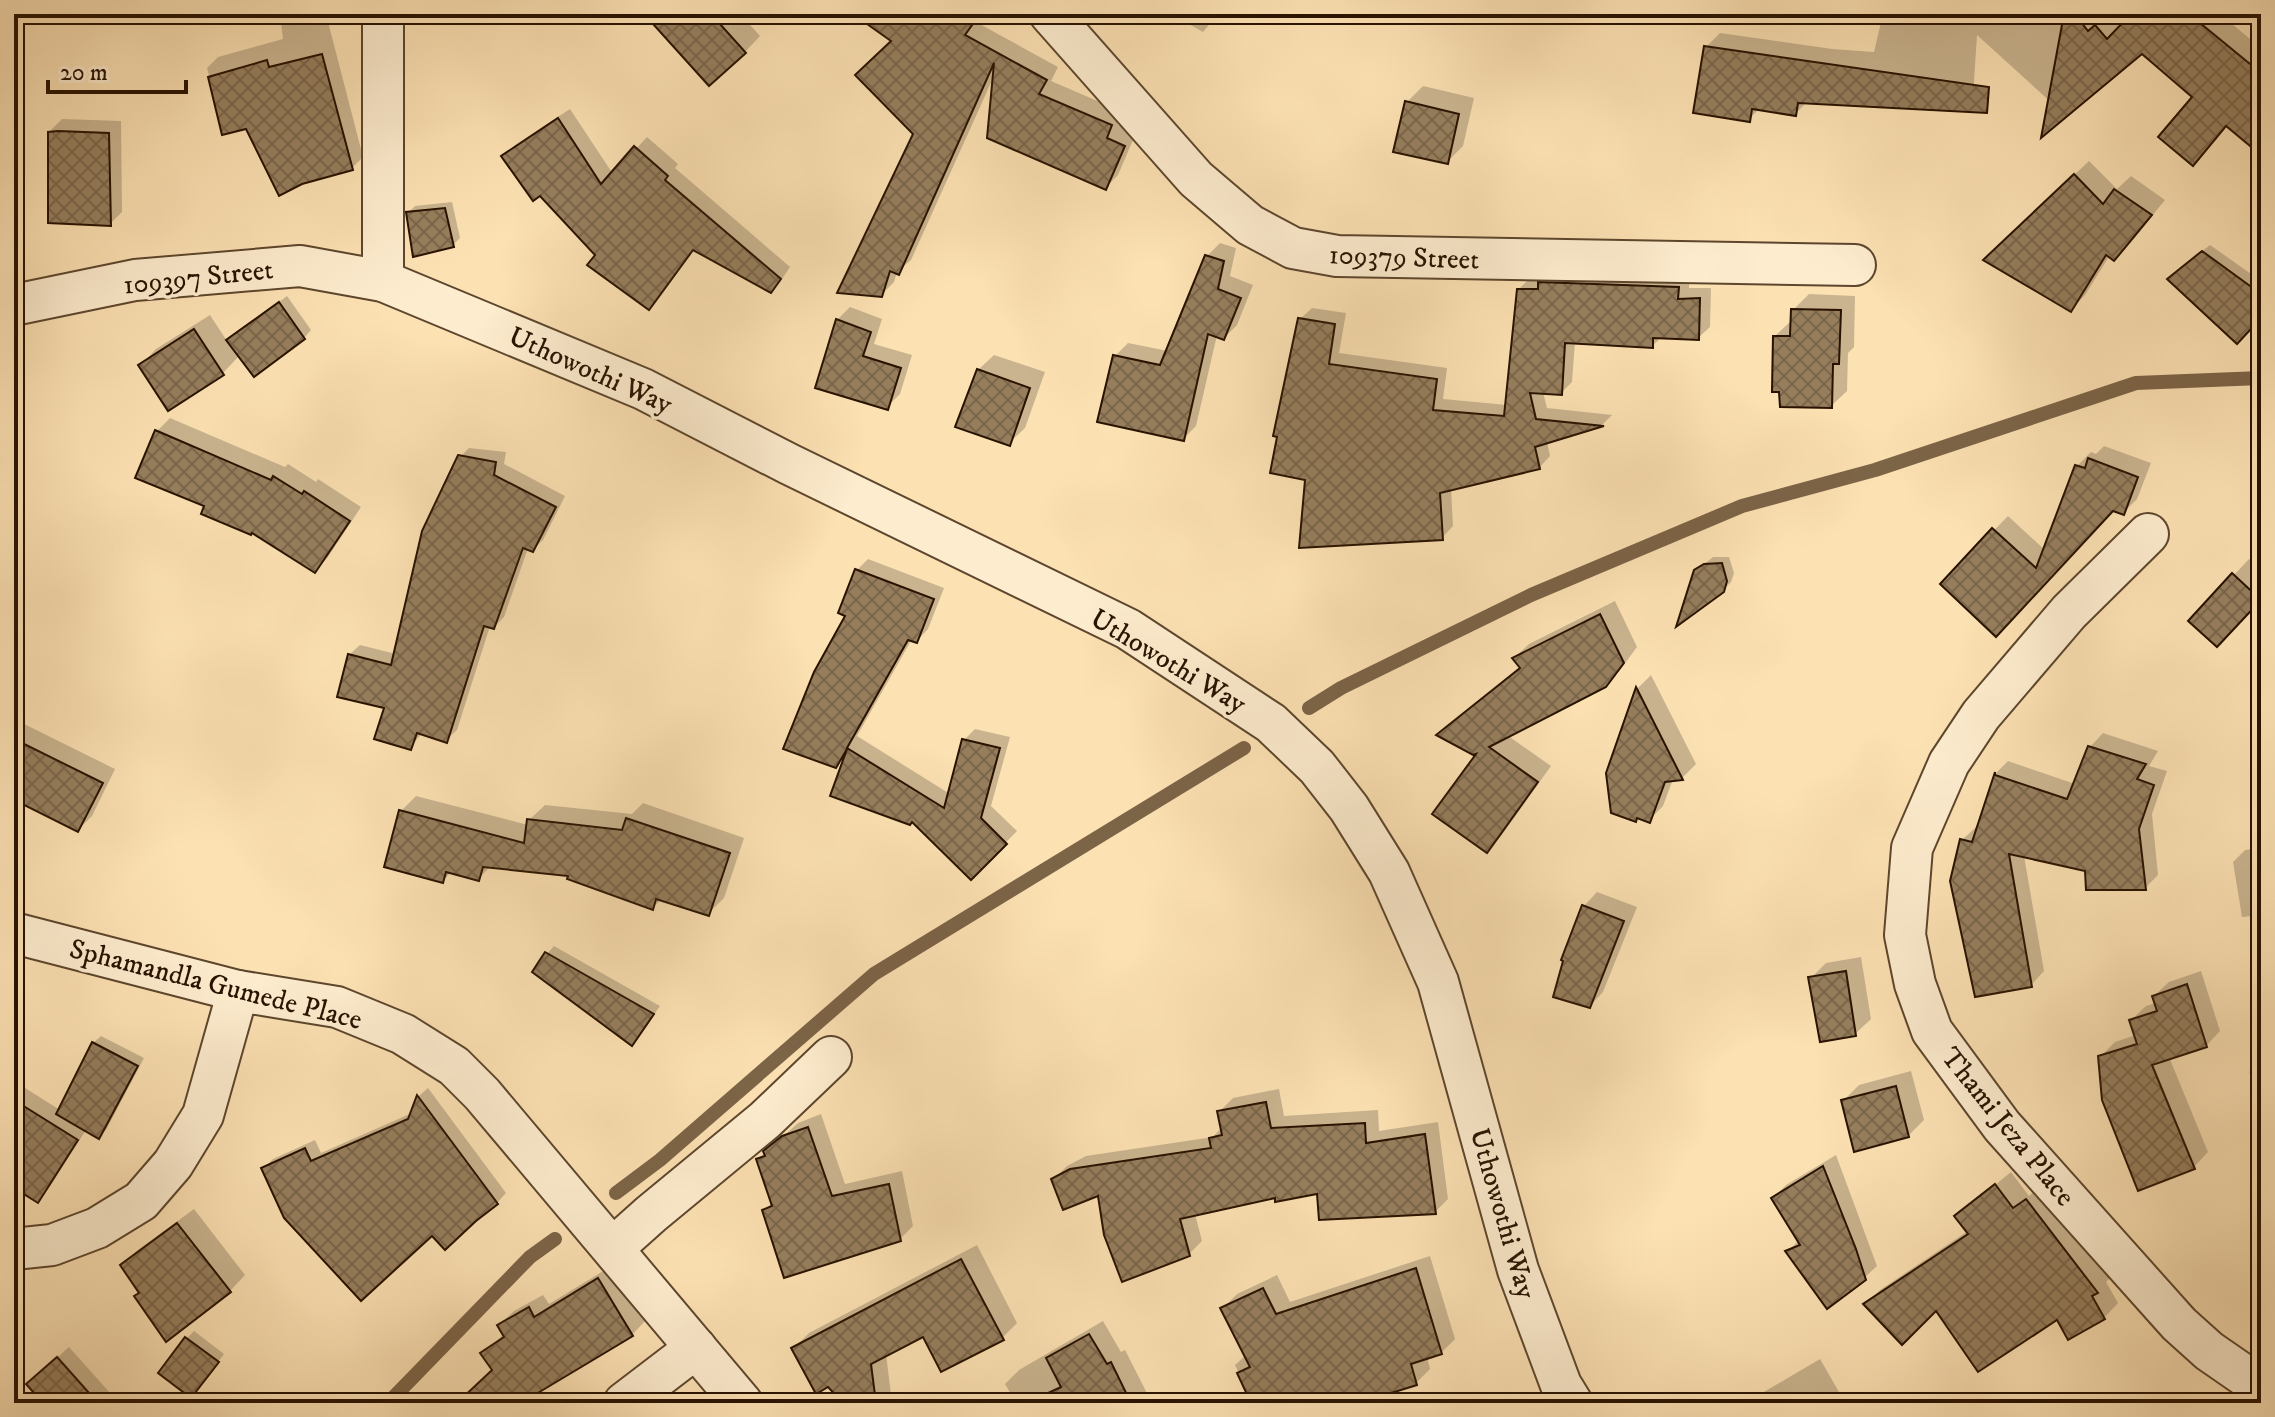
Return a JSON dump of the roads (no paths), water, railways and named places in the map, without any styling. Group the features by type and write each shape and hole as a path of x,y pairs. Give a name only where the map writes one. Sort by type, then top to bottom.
{"street":[{"path":"383,14 383,281"},
{"name":"109379 Street","path":"1050,14 1196,179 1250,225 1293,248 1337,256 1855,265"},
{"name":"109397 Street","path":"14,305 135,280 300,266 383,281"},
{"name":"Uthowothi Way","path":"383,281 643,389 789,464 1128,629 1271,723 1317,767 1349,808 1389,872 1438,982 1518,1270 1557,1374 1572,1403"},
{"name":"Thami Jeza Place","path":"2148,534 2069,612 1981,715 1949,763 1912,848 1905,935 1915,984 1932,1031 2002,1126 2179,1324 2209,1351 2261,1387"},
{"name":"Sphamandla Gumede Place","path":"14,933 238,991 337,1007 403,1034 454,1066 482,1094 742,1403"},
{"path":"14,1249 52,1245 97,1228 141,1201 165,1174 203,1115 238,991"},
{"path":"613,1248 765,1120 831,1057"},
{"path":"624,1403 696,1348"}],"waterway":[{"path":"1309,708 1341,688 1531,595 1742,506 1875,470 2136,383 2261,378"},
{"path":"616,1193 660,1160 874,974 1244,748"},
{"path":"388,1403 530,1257 555,1239"}]}
